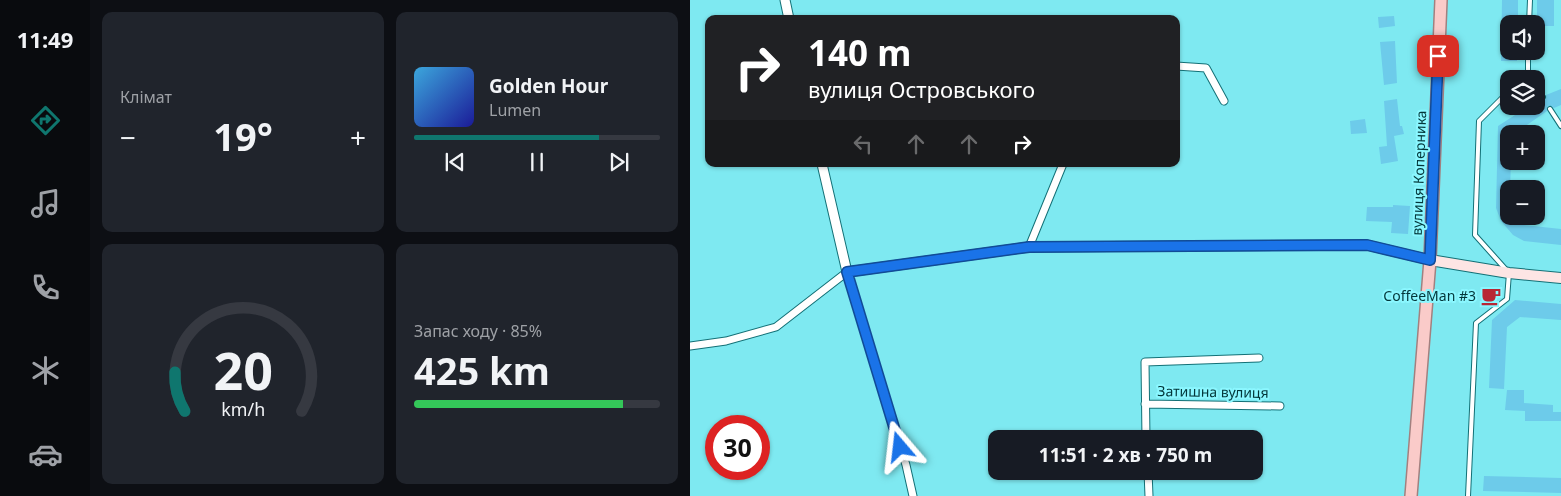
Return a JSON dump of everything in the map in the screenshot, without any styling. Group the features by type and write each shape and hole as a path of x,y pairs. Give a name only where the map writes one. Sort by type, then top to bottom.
{"main road":[{"name":"вулиця Коперника","path":"1411,496 1430,260 1440,0"},
{"path":"1430,260 1509,273 1561,278"}],"street":[{"path":"785,0 788,15"},
{"path":"1180,66 1206,68 1224,101"},
{"path":"823,167 847,272 906,465 913,496"},
{"path":"1029,247 1062,167"},
{"path":"690,346 726,341 776,327 847,272 1029,247 1367,245 1430,260"},
{"name":"Затишна вулиця","path":"1146,430 1146,362 1259,358"},
{"name":"Затишна вулиця","path":"1145,404 1280,406"},
{"path":"1148,480 1149,496"}],"lane":[{"path":"1529,15 1530,0"},
{"path":"1468,496 1476,323 1507,299 1509,273 1475,235 1479,121 1500,100"},
{"path":"1550,109 1561,126"}],"building":[{"path":"1502,0 1518,0 1518,15 1502,15"},
{"path":"1537,0 1554,0 1554,26 1545,26 1545,15 1537,15"},
{"path":"1394,16 1395,26 1379,28 1378,17"},
{"path":"1395,41 1397,83 1384,85 1380,42"},
{"path":"1501,60 1517,60 1517,61"},
{"path":"1561,89 1561,105 1554,108 1548,106 1545,112 1546,95"},
{"path":"1397,99 1400,126 1402,126 1404,134 1394,136 1398,161 1381,164 1379,147 1387,146 1384,101"},
{"path":"1515,115 1541,115 1527,125 1500,125 1500,170 1511,170 1510,180 1500,180 1500,218 1496,208 1498,126"},
{"path":"1365,119 1367,133 1351,134 1350,121"},
{"path":"1393,205 1410,206 1408,234 1391,233 1392,222 1366,221 1367,207 1393,207"},
{"path":"1504,225 1561,229 1561,245 1524,241 1513,235"},
{"path":"1515,300 1561,304 1561,320 1520,317 1507,327 1504,389 1489,388 1492,320"},
{"path":"1507,390 1524,390 1524,403 1553,405 1553,412 1561,412 1561,421 1525,421 1525,411 1505,410"},
{"path":"1484,476 1561,478 1561,493 1483,491"}],"place":[{"name":"CoffeeMan #3","path":"1491,296"}],"route":[{"path":"900,447 847,272 1029,247 1367,245 1430,260 1438,56"}]}
